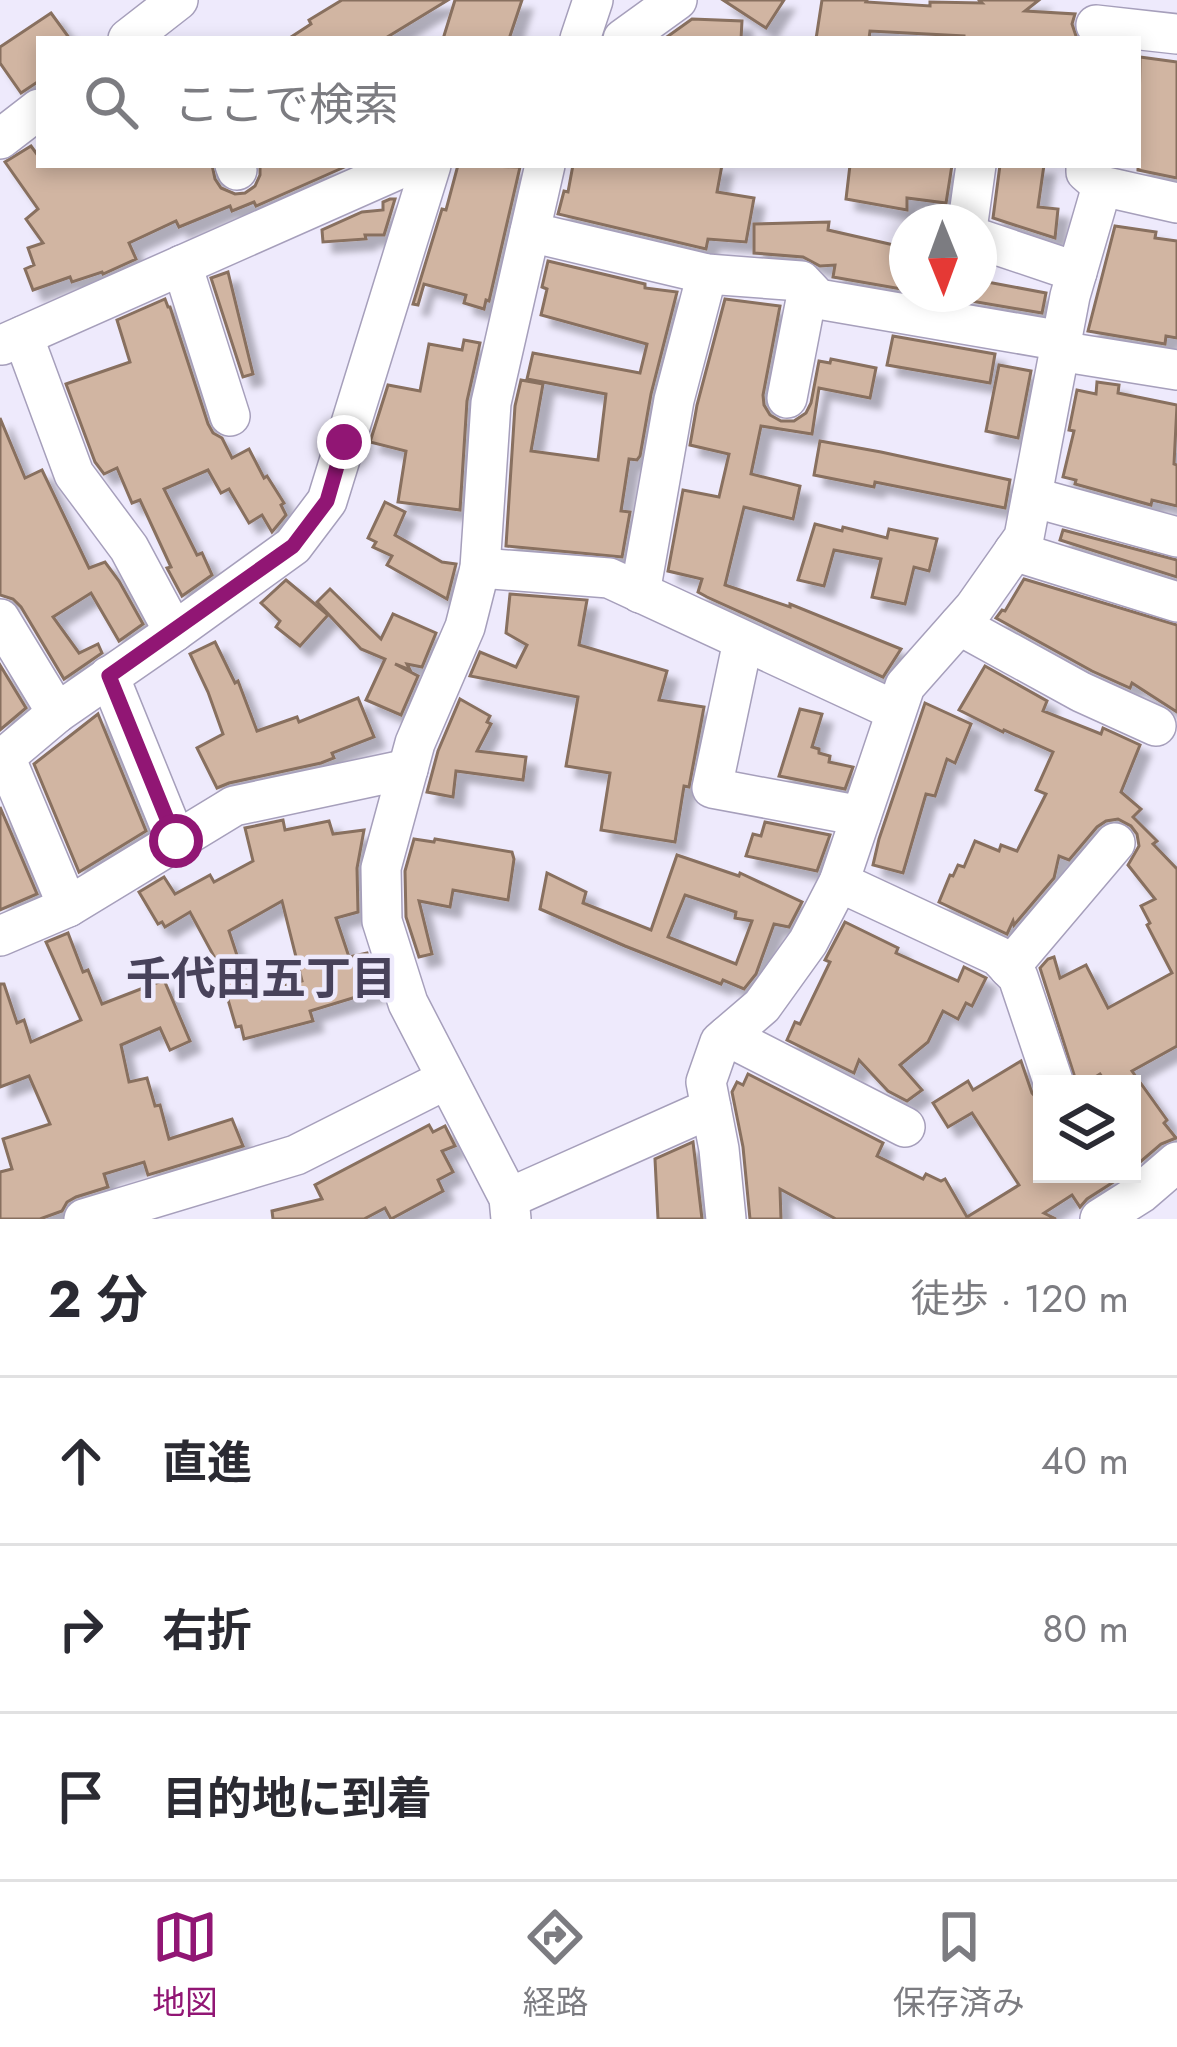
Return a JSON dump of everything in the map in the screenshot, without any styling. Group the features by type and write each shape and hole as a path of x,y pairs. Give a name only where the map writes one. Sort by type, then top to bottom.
{"street":[{"path":"581,36 593,0"},
{"path":"627,36 677,0"},
{"path":"1097,21 1177,34"},
{"path":"0,139 36,111"},
{"path":"174,632 129,548 74,474 11,340 401,168"},
{"path":"68,907 3,759 57,713 293,546 327,501 430,168"},
{"path":"544,168 490,404 480,568 465,627 407,769 381,868 382,921 408,1003 510,1208 711,1108"},
{"path":"971,204 976,168"},
{"path":"726,1219 706,1082 720,1042 762,1006 808,942 838,882 905,686 959,625 1024,536 1094,176 1177,203"},
{"path":"530,232 707,274 801,281 818,298 1177,370"},
{"path":"997,244 1077,272"},
{"path":"182,265 230,416"},
{"path":"640,593 674,400 707,274"},
{"path":"787,398 808,289"},
{"path":"1032,497 1177,536"},
{"path":"1014,551 1177,602"},
{"path":"480,568 608,578 896,711"},
{"path":"0,619 57,713"},
{"path":"959,625 1156,726"},
{"path":"743,641 712,788 862,816"},
{"path":"109,676 176,841"},
{"path":"0,936 68,907 234,806 407,769"},
{"path":"1010,968 1115,843"},
{"path":"838,882 998,956 1018,977 1051,1075"},
{"path":"728,1036 905,1126"},
{"path":"84,1219 194,1202 447,1079"},
{"path":"1100,1219 1141,1195 1177,1162"}],"building":[{"path":"342,0 448,0 389,36 293,36 311,24 309,20"},
{"path":"455,0 522,0 510,36 444,36"},
{"path":"723,0 784,0 766,28"},
{"path":"822,0 930,6 930,2 1039,0 1025,11 1075,14 1076,36 870,31 869,36 816,36"},
{"path":"51,13 68,36 36,36 36,83 21,93 0,63 0,47"},
{"path":"692,19 742,21 741,36 668,36"},
{"path":"1141,57 1177,62 1177,178 1138,170"},
{"path":"31,146 36,168 213,168 221,188 235,194 255,186 260,168 342,168 256,206 254,202 232,211 230,206 179,227 176,221 129,243 136,259 103,274 72,282 70,277 33,290 25,269 34,265 28,248 43,243 26,219 38,209 5,162"},
{"path":"457,168 520,168 484,309 464,303 466,295 424,284 418,305 413,304 442,209 446,210"},
{"path":"572,168 721,168 717,192 754,198 746,242 708,239 706,249 558,214 564,191 568,192"},
{"path":"850,168 952,168 946,203 907,198 907,204 889,207 846,199"},
{"path":"1000,168 1044,168 1038,207 1058,209 1055,238 997,219"},
{"path":"395,199 384,235 323,242 322,230 362,212 383,210 383,202"},
{"path":"829,222 828,230 889,244 889,287 833,277 835,265 754,253 754,224"},
{"path":"1115,226 1156,232 1155,238 1177,241 1177,338 1166,336 1165,344 1088,331"},
{"path":"548,261 677,292 640,456 629,459 621,511 630,512 622,557 506,546 515,406 521,380 543,384 531,451 598,460 606,394 527,379 533,353 640,373 647,344 541,315"},
{"path":"228,272 253,374 243,377 211,278"},
{"path":"997,284 1046,293 1042,313 997,305"},
{"path":"165,299 213,433 222,438 232,458 249,449 284,503 286,515 272,532 262,515 249,523 229,489 221,493 208,470 164,489 212,575 182,596 140,500 132,503 117,468 104,474 95,462 66,384 130,362 117,320"},
{"path":"725,299 780,306 763,395 770,415 781,421 794,421 806,413 819,361 876,368 870,398 819,388 812,434 761,426 751,474 800,486 793,519 744,507 725,585 790,604 901,649 883,677 707,597 698,592 702,579 668,571 683,490 719,497 729,454 690,445"},
{"path":"893,336 995,354 990,383 887,365"},
{"path":"464,340 480,343 467,401 460,510 398,502 406,451 370,442 388,385 420,391 429,344 462,350"},
{"path":"999,365 1031,371 1018,438 986,431"},
{"path":"1097,382 1119,385 1118,393 1177,405 1177,506 1152,500 1151,505 1063,477 1077,390 1096,394"},
{"path":"0,418 25,478 42,470 89,568 105,562 143,624 119,641 91,593 53,617 79,653 98,644 102,653 64,679 21,607 0,595"},
{"path":"820,441 1010,480 1005,508 814,475"},
{"path":"385,502 405,512 395,535 442,562 456,564 447,599 387,565 392,556 373,547 376,542 368,538"},
{"path":"815,524 887,538 889,529 937,539 929,571 914,567 905,604 872,597 881,559 834,550 824,586 798,580"},
{"path":"1063,530 1177,560 1177,577 1060,540"},
{"path":"1024,579 1177,625 1177,712 1132,683 1130,688 1092,671 996,618"},
{"path":"286,580 328,615 300,646 276,627 280,621 261,603"},
{"path":"330,589 381,639 393,614 436,633 422,667 407,664 410,670 395,664 418,676 401,715 366,700 385,659 361,649 317,602"},
{"path":"510,594 587,600 579,645 667,671 659,700 704,707 675,842 601,830 610,773 566,766 578,697 470,676 480,652 516,667 527,645 506,633"},
{"path":"215,642 235,683 238,681 257,731 297,717 299,722 358,698 374,737 332,753 334,758 321,763 217,788 197,748 223,734 190,654"},
{"path":"0,665 26,708 0,730"},
{"path":"985,666 1047,701 1043,711 1101,734 1103,728 1140,745 1121,792 1141,809 1133,817 1177,869 1177,1046 1132,1071 1135,1075 1074,1075 1040,968 1054,957 1060,978 1086,965 1108,1008 1172,973 1141,906 1155,899 1128,865 1139,846 1137,834 1118,819 1106,821 1069,860 1059,856 1054,878 1014,925 1013,921 1007,934 939,902 950,875 958,865 964,867 975,841 999,851 1001,845 1017,851 1046,794 1036,790 1053,752 959,710"},
{"path":"460,699 490,716 487,722 491,724 477,751 526,757 523,780 456,771 453,797 427,792"},
{"path":"925,703 971,724 955,763 947,759 935,796 926,794 903,873 873,865"},
{"path":"800,709 822,714 812,747 830,756 829,762 853,767 845,789 779,776"},
{"path":"98,714 146,831 79,872 34,764"},
{"path":"0,807 37,894 0,910"},
{"path":"283,820 285,830 329,821 333,834 364,830 357,868 358,912 336,918 349,957 367,953 379,990 310,1011 313,1021 244,1039 217,962 190,912 165,927 158,924 139,892 164,877 175,894 210,875 214,882 253,861 245,828","holes":["282,901 302,981 250,995 229,931"]},
{"path":"765,822 830,835 817,871 746,856 753,834 761,836"},
{"path":"414,839 512,852 514,859 508,900 453,890 450,907 419,901 432,954 419,957 406,917 405,871"},
{"path":"677,855 740,873 802,902 789,927 774,924 756,974 744,989 723,980 721,984 540,909 547,873 586,892 583,903 651,930","holes":["685,895 736,912 735,918 752,921 736,964 668,937"]},
{"path":"845,922 898,948 896,953 958,981 964,967 986,978 972,1006 966,1003 958,1019 943,1011 928,1042 900,1065 922,1090 907,1101 888,1091 859,1060 854,1073 787,1040 795,1022 800,1024"},
{"path":"68,933 102,1004 164,980 190,1041 170,1050 160,1028 121,1045 129,1082 147,1078 169,1139 232,1119 243,1146 148,1175 144,1162 104,1174 108,1187 76,1197 62,1211 40,1219 0,1219 0,1172 12,1169 3,1139 50,1124 29,1076 0,1087 0,984 4,984 17,1023 24,1020 31,1042 81,1020 46,942"},
{"path":"1021,1061 1033,1094 1033,1183 1112,1183 1080,1207 1072,1195 1044,1213 1056,1219 836,1219 780,1189 781,1219 750,1219 732,1092 748,1074 883,1143 877,1156 923,1179 926,1174 945,1179 967,1217 1019,1185 972,1113 948,1127 933,1103 968,1081 973,1090"},
{"path":"1141,1084 1176,1138 1141,1161"},
{"path":"429,1125 433,1132 445,1126 455,1146 442,1151 453,1172 438,1180 443,1191 391,1219 385,1208 364,1219 273,1219 272,1211 322,1199 315,1185"},
{"path":"693,1142 702,1219 658,1219 655,1159"}],"district":[{"name":"千代田五丁目","path":"261,978"}],"route":[{"path":"176,841 109,676 293,546 327,501 344,442"}]}
